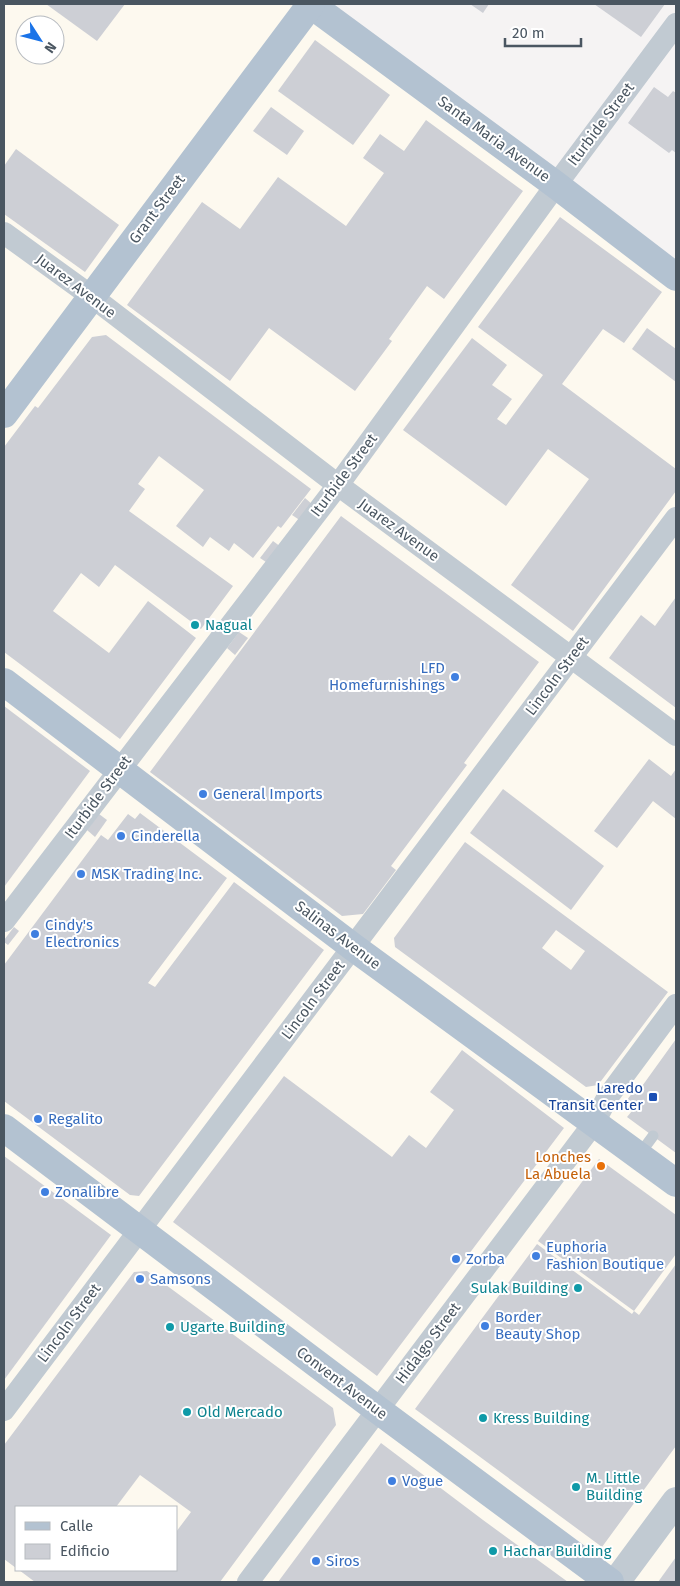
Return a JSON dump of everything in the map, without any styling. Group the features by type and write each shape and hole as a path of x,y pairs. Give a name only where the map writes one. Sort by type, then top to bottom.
{"main road":[{"name":"Santa Maria Avenue","path":"311,4 556,185 676,277"},
{"name":"Grant Street","path":"4,414 311,4"},
{"name":"Salinas Avenue","path":"4,682 353,947 594,1123 646,1146 676,1183"},
{"name":"Convent Avenue","path":"4,1128 610,1582"}],"street":[{"name":"Iturbide Street","path":"4,921 338,485 556,185 676,24"},
{"name":"Juarez Avenue","path":"4,233 91,296 338,485 572,656 676,735"},
{"name":"Lincoln Street","path":"4,1410 676,518"},
{"name":"Hidalgo Street","path":"248,1582 594,1123 607,1098 676,1005"},
{"path":"616,1582 676,1501"}],"shaded area":[{"path":"4,4 310,4 676,277 676,1582 4,1582"}],"building":[{"path":"46,4 125,4 97,41 65,18 65,15 61,15"},
{"path":"470,4 489,4 483,13"},
{"path":"594,4 665,4 641,37"},
{"path":"315,40 390,95 353,145 278,91"},
{"path":"654,87 668,97 673,91 676,93 676,153 672,150 669,153 628,123"},
{"path":"271,107 304,131 287,155 253,131"},
{"path":"426,120 523,191 444,299 427,286 389,339 392,341 355,391 269,328 230,381 127,305 202,202 240,229 278,177 346,226 384,173 363,158 380,134 404,151"},
{"path":"16,149 119,225 85,272 4,214 4,166"},
{"path":"560,217 662,292 624,343 603,329 562,384 676,469 676,491 573,631 511,585 589,479 548,449 506,506 403,430 472,338 507,365 492,385 512,399 497,419 506,425 543,375 478,327"},
{"path":"647,328 676,349 676,382 632,349"},
{"path":"106,335 311,489 281,528 278,526 253,558 234,543 229,551 210,537 203,547 176,526 204,490 159,456 138,484 145,489 129,511 233,586 201,629 115,565 99,587 81,573 53,611 109,653 148,601 196,638 120,739 4,652 4,447 35,406 38,408 92,337"},
{"path":"305,498 313,505 301,521 292,515"},
{"path":"341,516 539,662 464,763 467,765 391,866 396,870 363,914 342,916 150,772"},
{"path":"273,541 281,547 269,564 260,558"},
{"path":"676,597 676,708 609,658 641,615 655,626"},
{"path":"239,632 248,638 235,655 227,648"},
{"path":"4,706 90,771 4,887"},
{"path":"649,759 671,776 676,769 676,819 653,801 617,848 594,831"},
{"path":"503,789 604,866 571,910 470,833"},
{"path":"140,813 227,878 148,983 155,987 234,882 324,950 139,1196 130,1195 4,1101 4,965 101,835 108,840 128,814 135,819"},
{"path":"99,814 107,820 95,837 87,830"},
{"path":"465,842 668,992 598,1085 586,1087 395,947 394,938","holes":["556,930 585,951 571,970 542,948"]},
{"path":"14,927 19,931 8,945 4,940"},
{"name":"Laredo Transit Center","path":"676,1039 676,1153 627,1117 632,1111 623,1105 637,1087 640,1089"},
{"path":"462,1050 564,1128 377,1376 173,1222 284,1076 392,1157 409,1135 426,1148 454,1110 430,1092"},
{"path":"4,1156 111,1235 4,1380"},
{"path":"599,1159 676,1215 676,1254 634,1311 538,1241"},
{"path":"537,1244 632,1314 634,1311 639,1315 676,1264 676,1446 602,1547 415,1409"},
{"path":"147,1271 333,1408 336,1425 220,1582 35,1582 20,1571 178,1571 178,1529 191,1512 140,1475 117,1506 15,1506 15,1567 4,1559 4,1445 134,1272"},
{"name":"Vogue","path":"381,1443 483,1520 568,1582 278,1582"},
{"path":"676,1557 676,1582 658,1582"}],"place":[{"name":"Nagual","path":"195,625"},
{"name":"LFD Homefurnishings","path":"455,677"},
{"name":"General Imports","path":"203,794"},
{"name":"Cinderella","path":"121,836"},
{"name":"MSK Trading Inc.","path":"81,874"},
{"name":"Cindy's Electronics","path":"35,934"},
{"name":"Laredo Transit Center","path":"653,1097"},
{"name":"Regalito","path":"38,1119"},
{"name":"Lonches La Abuela","path":"601,1166"},
{"name":"Zonalibre","path":"45,1192"},
{"name":"Euphoria Fashion Boutique","path":"536,1256"},
{"name":"Zorba","path":"456,1259"},
{"name":"Samsons","path":"140,1279"},
{"name":"Sulak Building","path":"578,1288"},
{"name":"Border Beauty Shop","path":"485,1326"},
{"name":"Ugarte Building","path":"170,1327"},
{"name":"Old Mercado","path":"187,1412"},
{"name":"Kress Building","path":"483,1418"},
{"name":"Vogue","path":"392,1481"},
{"name":"M. Little Building","path":"576,1487"},
{"name":"Hachar Building","path":"493,1551"},
{"name":"Siros","path":"316,1561"}]}
